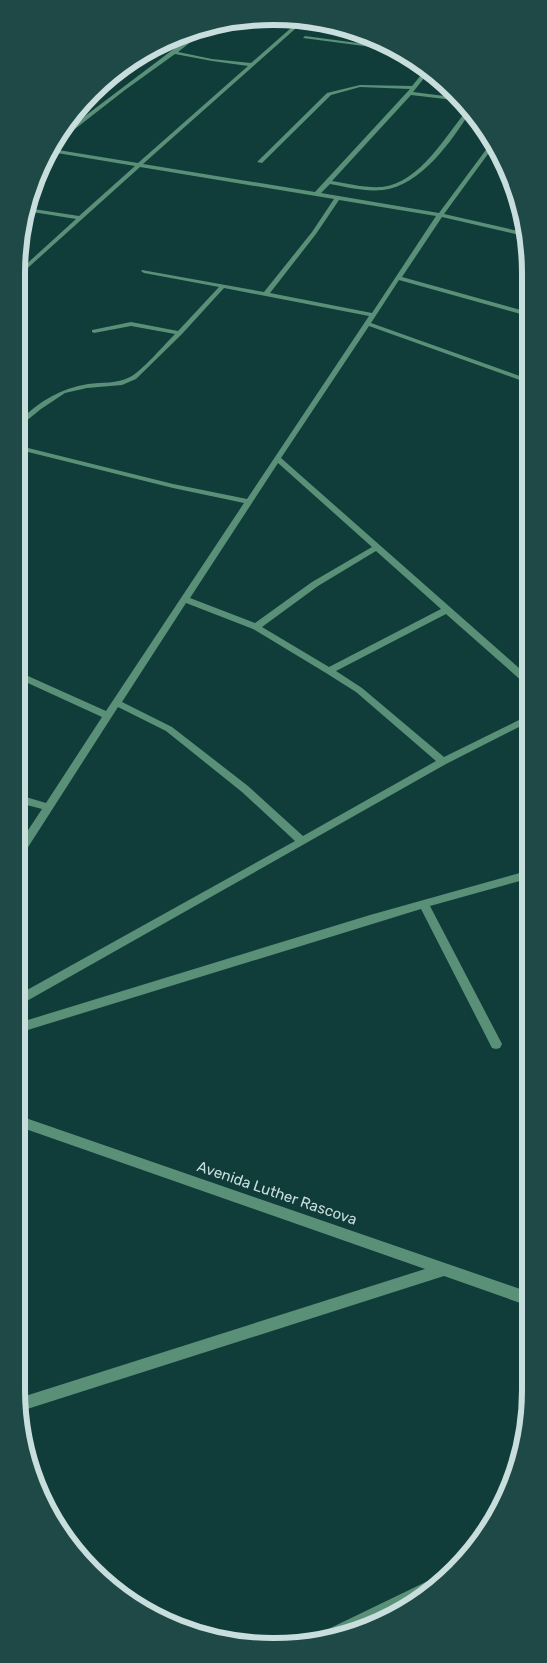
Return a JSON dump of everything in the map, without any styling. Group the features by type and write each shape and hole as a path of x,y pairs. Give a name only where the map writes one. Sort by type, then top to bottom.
{"street":[{"path":"25,268 296,26"},
{"path":"305,37 374,46"},
{"path":"70,130 192,39"},
{"path":"173,52 212,60 252,65"},
{"path":"317,194 330,182 424,75"},
{"path":"260,162 330,94 360,86 411,91 449,98"},
{"path":"330,182 373,188 391,187 400,184 443,146 466,116"},
{"path":"25,842 440,215 489,149"},
{"path":"57,151 440,215 519,233"},
{"path":"266,294 314,234 337,198"},
{"path":"33,211 80,218"},
{"path":"144,271 374,314"},
{"path":"398,278 522,312"},
{"path":"25,419 38,407 63,392 81,387 122,383 134,378 180,333 223,286"},
{"path":"94,331 132,324 180,333"},
{"path":"368,324 522,379"},
{"path":"25,449 173,486 250,502"},
{"path":"278,459 522,676"},
{"path":"256,628 315,584 377,547"},
{"path":"185,599 256,628 329,671 359,690 443,762"},
{"path":"329,671 447,610"},
{"path":"25,678 108,716"},
{"path":"117,703 169,729 274,814 302,842"},
{"path":"25,997 443,762 522,722"},
{"path":"25,801 49,807"},
{"path":"25,1026 424,904 522,876"},
{"path":"424,904 496,1044"},
{"name":"Avenida Luther Rascova","path":"25,1123 522,1297"},
{"path":"26,1404 446,1269"},
{"path":"351,1626 409,1598"}]}
